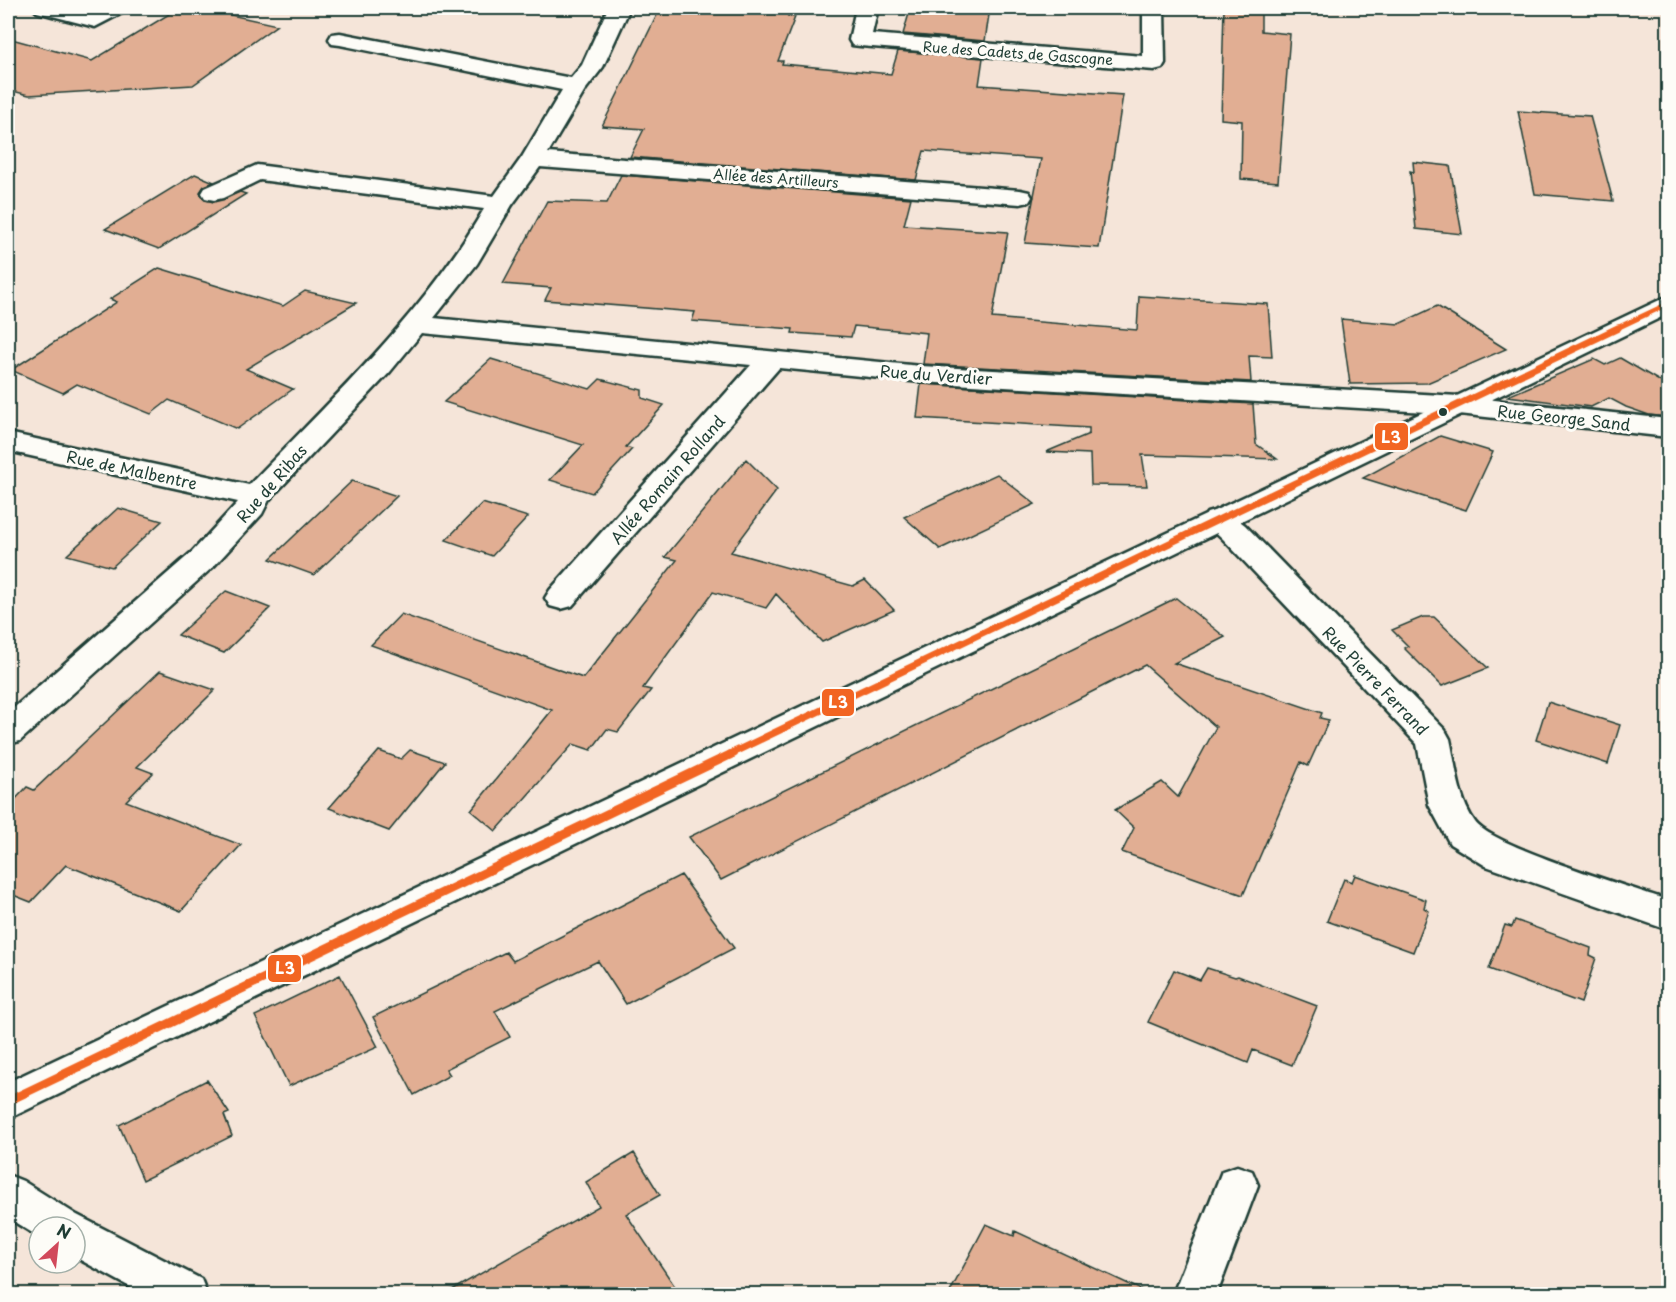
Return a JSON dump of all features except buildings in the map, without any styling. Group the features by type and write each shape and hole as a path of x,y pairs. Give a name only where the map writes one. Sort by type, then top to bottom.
{"street":[{"path":"44,8 95,21 117,8"},
{"name":"Rue de Ribas","path":"8,732 203,559 251,507 256,496 380,366 468,259 500,204 533,159 576,86 592,67 619,8"},
{"name":"Rue des Cadets de Gascogne","path":"867,8 860,40 1154,63 1154,8"},
{"path":"340,39 576,86"},
{"name":"Allée des Artilleurs","path":"533,159 1020,197"},
{"path":"214,193 257,172 500,204"},
{"path":"8,1101 1668,304"},
{"name":"Rue du Verdier","path":"415,324 921,374 1459,405"},
{"name":"Allée Romain Rolland","path":"561,598 772,359"},
{"name":"Rue George Sand","path":"1459,405 1668,428"},
{"name":"Rue de Malbentre","path":"8,442 256,496"},
{"name":"Rue Pierre Ferrand","path":"1218,520 1234,532 1433,739 1447,805 1463,834 1499,856 1668,915"},
{"path":"1195,1294 1237,1185"},
{"path":"8,1195 41,1215"},
{"path":"87,1241 185,1294"}],"transit line":[{"name":"L3","path":"8,1101 1668,304"}]}
